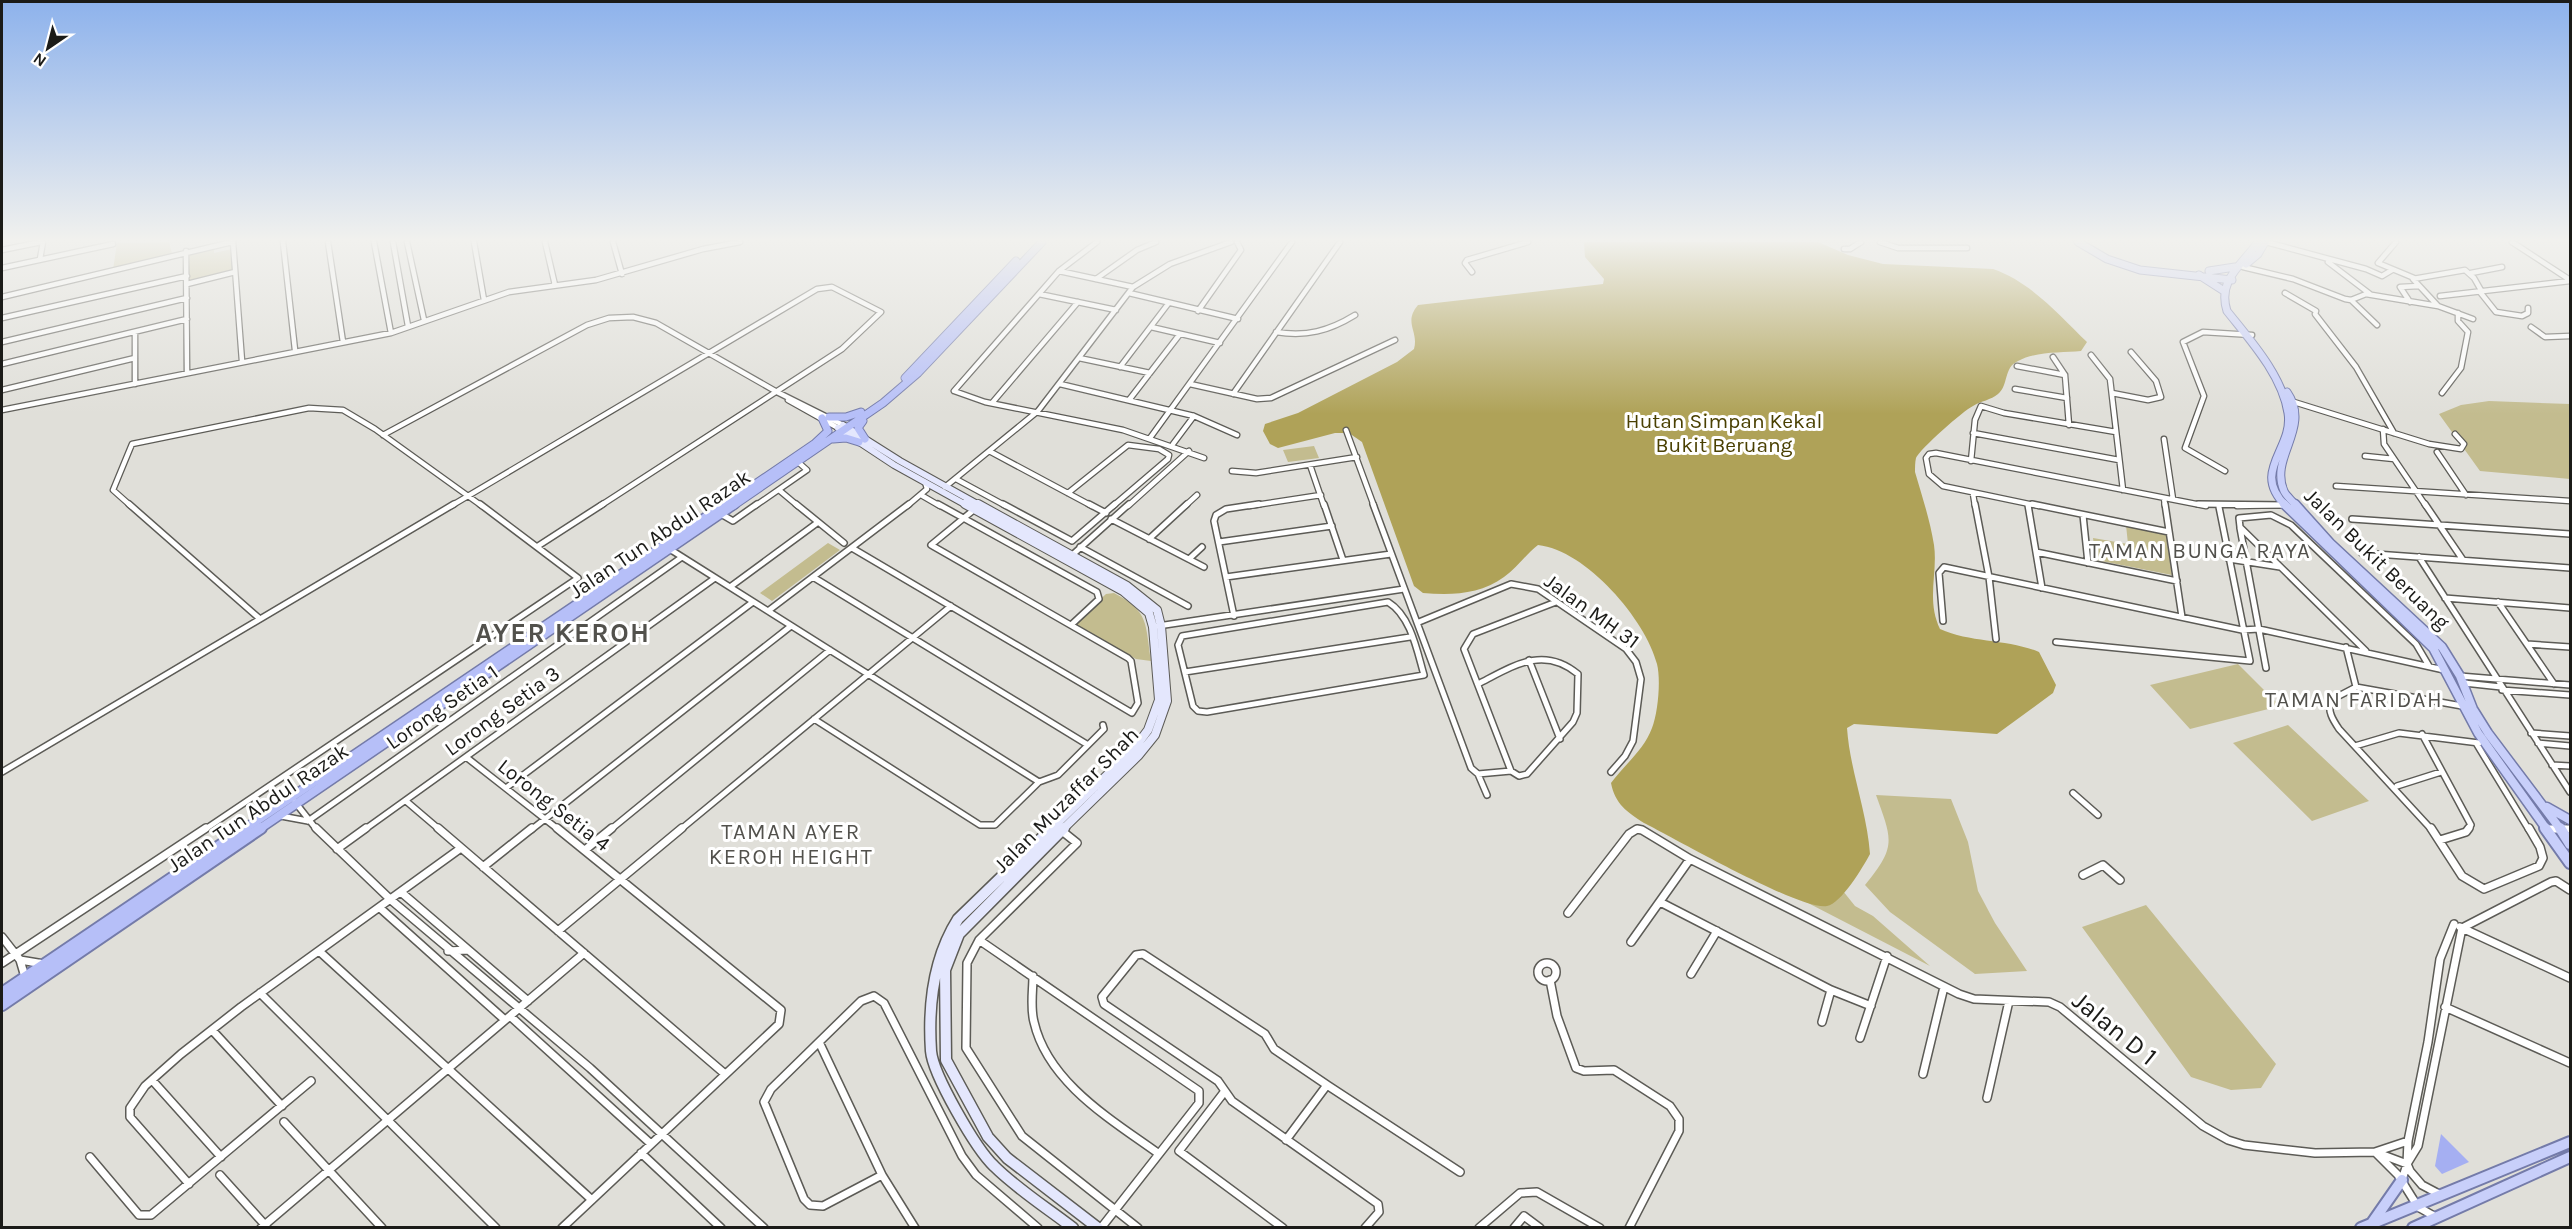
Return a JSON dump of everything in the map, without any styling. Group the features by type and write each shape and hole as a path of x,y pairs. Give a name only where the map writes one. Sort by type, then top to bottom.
{"highway":[{"name":"Jalan Tun Abdul Razak","path":"667,547 721,514 828,441 861,412 900,383 980,299"},
{"name":"Jalan Tun Abdul Razak","path":"2,993 293,801 667,547 813,444 872,412 914,377 988,299"},
{"path":"813,444 828,431 826,417 842,418 861,412"},
{"path":"828,441 840,437 862,440 858,426 872,412"},
{"name":"Jalan Tun Abdul Razak","path":"2,1005 276,817 293,801"}],"main road":[{"name":"Jalan Bukit Beruang","path":"2224,299 2224,305 2249,335 2287,401 2288,427 2276,454 2270,476 2271,486 2433,648 2462,706 2571,863"},
{"name":"Jalan Bukit Beruang","path":"2229,299 2230,306 2294,402 2295,429 2280,469 2285,502 2297,509 2442,647 2462,680 2473,709 2488,733 2565,829 2571,844"},
{"name":"Jalan Muzaffar Shah","path":"843,428 925,482 943,488"},
{"name":"Jalan Muzaffar Shah","path":"862,440 977,508 1069,557 1123,591 1149,613 1157,626 1159,700 1148,730 1133,750 959,934 945,970 946,1060 988,1137 1007,1158 1100,1227"},
{"path":"2544,805 2571,820"},
{"name":"Jalan Muzaffar Shah","path":"1059,829 952,927 935,969 932,1052 934,1063 968,1131 994,1166 1073,1227"},
{"path":"2366,1225 2571,1142"},
{"path":"2413,1227 2571,1157"},
{"path":"2366,1225 2402,1180"}],"street":[{"path":"2,318 84,299"},
{"path":"2,342 181,299"},
{"path":"187,299 187,373"},
{"path":"237,299 242,361"},
{"path":"289,299 295,350"},
{"path":"337,299 343,342"},
{"path":"385,299 391,333"},
{"path":"403,299 408,326"},
{"path":"420,299 424,320"},
{"path":"2,772 801,299"},
{"path":"538,546 842,349 881,312 856,299"},
{"path":"1034,299 954,392 992,403 1038,411 1173,444 1204,458"},
{"path":"1065,299 1116,309"},
{"path":"943,488 991,453 1038,411 1124,299"},
{"path":"1152,299 1238,319"},
{"path":"1198,310 1206,299"},
{"path":"1150,438 1252,299"},
{"path":"1233,394 1299,299"},
{"path":"2295,299 2316,311 2315,314 2356,367 2394,433"},
{"path":"2393,299 2438,306 2473,319"},
{"path":"2432,299 2438,306"},
{"path":"2487,299 2496,312 2522,316 2528,313 2528,308"},
{"path":"2,410 295,350 391,333 484,300"},
{"path":"2351,300 2377,325"},
{"path":"992,403 1078,302"},
{"path":"1120,367 1168,304"},
{"path":"2442,393 2461,368 2469,332 2458,321 2458,313"},
{"path":"1276,332 1308,336 1338,326 1355,315"},
{"path":"383,435 598,320 633,317 646,319 843,428"},
{"path":"2,364 187,319"},
{"path":"1151,327 1220,343"},
{"path":"2531,327 2545,338 2571,336"},
{"path":"135,332 135,384"},
{"path":"2225,471 2185,448 2204,399 2183,342 2203,332 2249,335"},
{"path":"1129,400 1180,334"},
{"path":"1190,384 1257,399 1271,398 1395,340"},
{"path":"2112,393 2148,400 2161,397 2156,381 2131,352"},
{"path":"2091,355 2110,379 2123,490"},
{"path":"2053,357 2065,375 2069,425"},
{"path":"2,390 135,358"},
{"path":"1080,358 1150,373"},
{"path":"2017,366 2065,375"},
{"path":"1060,384 1194,416 1237,435"},
{"path":"2016,389 2067,398"},
{"path":"2294,402 2428,444 2461,449 2464,444 2455,434"},
{"path":"1971,461 1977,411 1984,405 2004,413 2116,432"},
{"path":"2,963 17,957 578,579 538,546 383,435 343,410 318,407 132,444 113,490 260,619"},
{"path":"1173,444 1194,416"},
{"path":"2383,429 2382,440 2463,560"},
{"path":"1346,430 1404,589 1419,622 1471,768 1479,774 1486,795"},
{"path":"1973,433 2119,460"},
{"path":"2164,439 2173,499"},
{"path":"956,479 1072,541 1168,459 1169,455 1159,449 1128,445 1068,493"},
{"path":"1069,557 1190,451"},
{"path":"2438,452 2466,495"},
{"path":"991,453 1106,513"},
{"path":"2169,532 1973,494 1938,484 1929,474 1926,464 1927,456 1932,453 2219,507 2285,502"},
{"path":"2365,456 2394,459"},
{"path":"1232,471 1256,473 1357,457"},
{"path":"721,514 733,521 779,490 807,470 798,462"},
{"path":"1310,465 1343,560"},
{"path":"768,611 921,495 927,489 925,482"},
{"path":"2336,486 2571,501"},
{"path":"779,490 844,543"},
{"path":"1973,494 1989,577 1995,639"},
{"path":"921,495 1097,592 1099,599 1071,626"},
{"path":"1149,539 1197,495"},
{"path":"1234,616 1214,521 1222,510 1321,495"},
{"path":"2164,498 2182,617"},
{"path":"2028,505 2042,588"},
{"path":"2056,642 2250,661 2219,507"},
{"path":"852,548 1132,713 1138,703 1131,662 931,545 977,508"},
{"path":"2083,515 2088,563"},
{"path":"2265,668 2240,527 2239,518 2244,516 2271,515 2290,525 2416,644 2429,666"},
{"path":"1111,519 1204,567"},
{"path":"2352,519 2571,534"},
{"path":"730,587 817,523"},
{"path":"1219,542 1332,526"},
{"path":"2240,527 2367,652"},
{"path":"667,547 1039,782"},
{"path":"1080,547 1188,606"},
{"path":"1189,559 1202,547"},
{"path":"2036,552 2176,581"},
{"path":"2362,553 2571,568"},
{"path":"1226,577 1391,554"},
{"name":"Lorong Setia 1","path":"308,821 682,556"},
{"path":"2419,557 2501,689 2571,792"},
{"path":"2229,559 2282,567"},
{"path":"1943,621 1939,573 1941,568 2242,630 2259,629 2445,670"},
{"path":"813,577 1088,745"},
{"name":"Lorong Setia 3","path":"337,849 715,578"},
{"name":"Jalan MH 31","path":"1419,622 1511,584 1531,586 1626,649 1639,670 1641,679 1631,748 1611,772"},
{"path":"1157,626 1404,589"},
{"path":"2445,598 2571,608"},
{"path":"506,788 753,602"},
{"path":"1388,602 1398,607 1424,675 1207,712 1198,711 1193,706 1178,645 1180,638 1191,633 1229,627 1388,602"},
{"path":"1511,771 1464,649 1469,638 1556,602"},
{"path":"2498,602 2554,684"},
{"path":"558,931 951,606"},
{"path":"1226,617 1229,627"},
{"path":"1217,618 1220,628"},
{"path":"483,867 791,626"},
{"path":"1185,672 1410,637"},
{"path":"2527,644 2571,647"},
{"path":"2346,647 2356,687"},
{"path":"585,850 830,650"},
{"path":"1478,684 1529,660 1555,658 1564,662 1578,674 1577,713 1560,739 1523,776 1511,771 1479,774"},
{"path":"1529,660 1560,739"},
{"path":"2462,680 2495,679 2571,685"},
{"path":"2462,680 2501,689 2571,695"},
{"path":"2462,706 2356,687 2331,700 2329,705 2332,719 2355,747 2397,786 2440,840 2462,877 2484,888 2539,866 2543,858 2540,847 2476,743"},
{"path":"814,719 980,825 995,825 1039,782 1058,775 1104,729 1103,725"},
{"path":"2355,747 2399,733 2422,734 2487,744"},
{"path":"2531,733 2571,736"},
{"path":"2422,734 2471,825 2466,832 2440,840"},
{"path":"2538,743 2571,746"},
{"name":"Lorong Setia 4","path":"466,757 621,878"},
{"path":"2552,765 2571,766"},
{"path":"2397,786 2441,772"},
{"path":"2073,793 2098,815"},
{"path":"293,801 308,821 391,900 663,1133 764,1227"},
{"path":"406,801 725,1074"},
{"path":"276,817 291,816 308,821"},
{"path":"1059,829 1077,843 979,940 967,963 966,1048 1022,1136 1138,1227"},
{"name":"Jalan D 1","path":"1568,913 1629,834 1637,829 1690,859 1887,956 1944,987 1974,999 2049,1002 2060,1007 2203,1126 2228,1140 2254,1146 2315,1153 2374,1152 2407,1164"},
{"path":"2548,829 2565,829"},
{"path":"189,1184 130,1117 130,1108 136,1098 152,1080 260,993 402,893 461,848"},
{"path":"1631,942 1690,859"},
{"path":"2083,875 2103,865 2120,880"},
{"path":"562,1227 779,1024 782,1016 781,1010 621,878"},
{"path":"2402,1180 2407,1164 2418,1146 2462,928 2471,921 2551,882 2556,881 2571,890"},
{"path":"402,893 528,1001"},
{"path":"1660,902 1831,990 1870,1006"},
{"path":"380,908 651,1144"},
{"path":"2454,924 2471,921"},
{"path":"2454,924 2571,978"},
{"path":"2440,1194 2422,1185 2407,1164 2408,1141 2428,1042 2440,959 2454,924"},
{"path":"1691,974 1717,931"},
{"path":"2,937 17,957 25,977"},
{"path":"979,940 1199,1091 1199,1103 1100,1227"},
{"path":"448,951 467,950"},
{"path":"319,951 592,1200"},
{"path":"220,1175 264,1227 584,953"},
{"path":"1368,1227 1379,1212 1378,1204 1232,1101 1218,1081 1102,1001 1136,955 1143,954 1265,1034 1274,1049 1460,1172"},
{"path":"1860,1038 1887,956"},
{"path":"17,957 45,964"},
{"path":"1033,976 1033,1019 1036,1031 1067,1082 1159,1154"},
{"path":"1550,980 1557,1016 1575,1068 1584,1071 1614,1070 1668,1103 1675,1109 1681,1122 1679,1131 1629,1227"},
{"path":"1923,1074 1944,987"},
{"path":"1822,1022 1831,990"},
{"path":"260,993 496,1227"},
{"path":"882,1175 823,1206 810,1205 804,1199 764,1102 771,1089 867,997 880,998 962,1156 976,1175 1038,1227"},
{"path":"1987,1098 2009,1001"},
{"path":"2445,1007 2571,1063"},
{"path":"212,1030 282,1106"},
{"path":"819,1042 882,1175 915,1227"},
{"path":"152,1080 220,1157"},
{"path":"90,1157 139,1215 151,1215 312,1081"},
{"path":"1286,1140 1327,1085"},
{"path":"1225,1091 1179,1151 1283,1227"},
{"path":"284,1122 382,1227"},
{"path":"2374,1152 2408,1141"},
{"path":"2374,1152 2390,1165 2402,1180 2416,1205 2430,1216 2436,1216"},
{"path":"641,1153 721,1227"},
{"path":"1479,1227 1520,1193 1527,1191 1537,1192 1600,1227"},
{"path":"1514,1227 1524,1216 1540,1227"}],"shaded area":[{"path":"2489,401 2570,404 2570,479 2480,471 2439,414 2461,405"},
{"path":"1314,446 1319,458 1288,462 1283,450"},
{"path":"2126,525 2166,533 2172,575 2096,560 2093,538 2128,544"},
{"path":"828,543 840,550 772,601 760,593"},
{"path":"1114,593 1134,606 1144,620 1151,661 1136,659 1074,624 1106,594"},
{"path":"2238,664 2280,706 2190,729 2150,685"},
{"path":"2288,725 2369,801 2312,821 2233,743"},
{"path":"1876,795 1951,799 1968,842 1978,891 1995,923 2027,971 1975,974 1890,912 1865,885 1887,851 1888,833"},
{"path":"1775,886 1843,891 1855,906 1873,916 1930,966"},
{"path":"2146,905 2276,1064 2261,1088 2231,1090 2191,1077 2082,927"}],"green space":[{"name":"Hutan Simpan Kekal Bukit Beruang","path":"1468,299 2042,299 2087,342 2081,351 2033,356 2013,364 1998,394 1968,409 1919,454 1916,458 1915,472 1934,545 1933,597 1940,629 1964,637 2015,645 2039,652 2056,685 2053,693 1997,734 1854,724 1847,728 1851,760 1866,822 1870,854 1845,892 1833,904 1827,906 1813,904 1766,886 1644,823 1619,802 1611,783 1639,750 1652,728 1658,696 1658,671 1651,646 1641,628 1611,590 1594,573 1575,560 1556,550 1538,545 1495,583 1465,593 1423,593 1414,586 1362,442 1349,433 1335,433 1278,448 1270,444 1263,431 1265,424 1298,413 1397,362 1414,349 1415,337 1411,322 1418,305"}],"water":[{"path":"2441,1134 2469,1162 2442,1174 2435,1166"}],"district":[{"name":"TAMAN BUNGA RAYA","path":"2200,550"},
{"name":"AYER KEROH","path":"563,633"},
{"name":"TAMAN FARIDAH","path":"2354,699"},
{"name":"TAMAN AYER KEROH HEIGHT","path":"791,844"}]}
